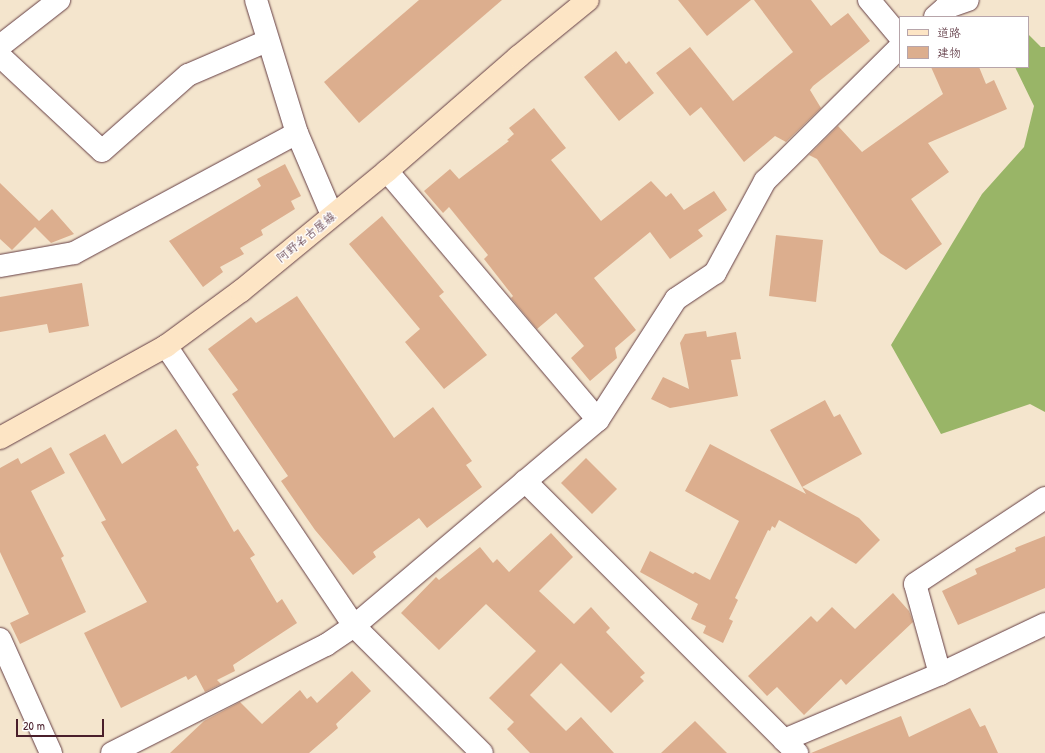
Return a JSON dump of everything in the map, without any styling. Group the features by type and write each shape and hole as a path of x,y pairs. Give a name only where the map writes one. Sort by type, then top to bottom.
{"main road":[{"name":"阿野名古屋線","path":"0,438 166,346 241,290 387,171 518,57 588,0"}],"street":[{"path":"0,46 59,0"},
{"path":"256,0 267,41 297,133 332,215"},
{"path":"869,0 899,36"},
{"path":"936,16 945,8 968,0"},
{"path":"0,56 102,151 188,75 267,41"},
{"path":"112,753 141,747 326,645 354,626 598,420 676,299 715,273 765,181 899,48"},
{"path":"0,266 74,253 297,133"},
{"path":"387,171 598,420"},
{"path":"166,346 354,626 482,753"},
{"path":"525,481 790,746 1045,624"},
{"path":"940,674 915,584 1045,498"},
{"path":"0,639 51,753"}],"green space":[{"path":"1029,35 1041,47 1045,47 1045,412 1030,404 941,434 891,345 982,194 1024,147 1034,106 1015,68 1029,68"}],"building":[{"path":"419,0 502,0 359,123 324,82"},
{"path":"678,0 751,0 707,36"},
{"path":"754,0 811,0 831,26 848,13 870,41 813,86 810,90 821,108 786,142 775,136 744,162 701,107 690,116 656,73 690,47 733,101 793,52"},
{"path":"616,51 626,64 629,61 654,93 619,121 584,77"},
{"path":"931,68 979,68 986,84 994,80 1007,109 928,143 949,172 911,199 942,244 906,270 880,253 817,159 809,155 838,126 862,152 943,94"},
{"path":"534,108 566,148 551,160 601,221 651,181 666,197 671,193 684,210 714,191 727,210 698,230 703,236 670,259 650,232 594,278 636,330 615,348 617,358 590,381 571,358 584,346 556,313 537,329 511,298 513,296 484,259 488,255 449,207 443,213 424,191 450,169 459,179 509,141 507,140 514,134 509,128"},
{"path":"285,164 301,196 291,201 295,209 261,230 263,235 240,248 244,254 220,267 223,272 203,287 169,241 261,186 257,179"},
{"path":"0,183 39,221 52,209 74,234 51,243 35,227 12,250 0,239"},
{"path":"382,216 444,292 439,296 487,355 444,389 405,342 420,329 349,244"},
{"path":"776,235 823,240 816,302 769,296"},
{"path":"82,283 89,326 49,333 47,324 0,332 0,297"},
{"path":"297,296 394,438 433,407 472,461 466,465 482,487 427,528 419,518 373,552 376,557 353,575 315,530 281,481 288,476 232,394 238,390 208,349 251,317 256,323"},
{"path":"706,331 707,337 736,332 741,359 731,360 738,396 670,408 651,399 663,377 689,389 680,343 685,334"},
{"path":"825,400 834,417 840,414 862,454 802,487 770,430"},
{"path":"176,429 199,465 196,467 234,532 238,529 255,555 250,558 277,603 282,599 297,623 233,665 235,671 217,680 221,684 205,692 196,675 188,680 186,676 121,708 84,633 147,602 101,522 106,520 69,454 105,434 122,464"},
{"path":"710,444 806,494 802,487 859,518 880,540 856,564 779,520 775,528 772,526 770,531 768,530 735,598 738,600 729,619 733,621 723,643 703,633 706,626 691,619 698,604 640,572 650,551 693,574 695,572 710,580 739,521 685,491"},
{"path":"51,447 65,473 31,491 64,556 61,558 86,612 20,644 10,623 29,614 0,552 0,468 18,458 21,464"},
{"path":"586,458 617,489 592,514 561,483"},
{"path":"551,533 573,557 539,591 574,624 591,607 610,628 606,632 645,673 640,677 644,681 611,713 561,663 530,695 566,731 581,717 614,753 530,753 507,729 514,722 489,698 536,651 486,604 439,650 401,613 436,577 439,580 480,547 493,563 497,559 509,572"},
{"path":"1045,536 1045,588 958,625 942,591 977,574 975,569 1016,551 1015,548"},
{"path":"893,593 909,611 913,622 846,685 841,679 804,715 777,687 767,696 748,676 811,616 817,622 832,607 855,629"},
{"path":"352,671 371,691 336,724 338,728 309,753 170,753 204,721 240,702 262,724 300,690 307,699 311,696 317,703"},
{"path":"970,708 980,727 985,725 998,753 811,753 901,716 909,737"},
{"path":"695,721 727,753 661,753"}]}
